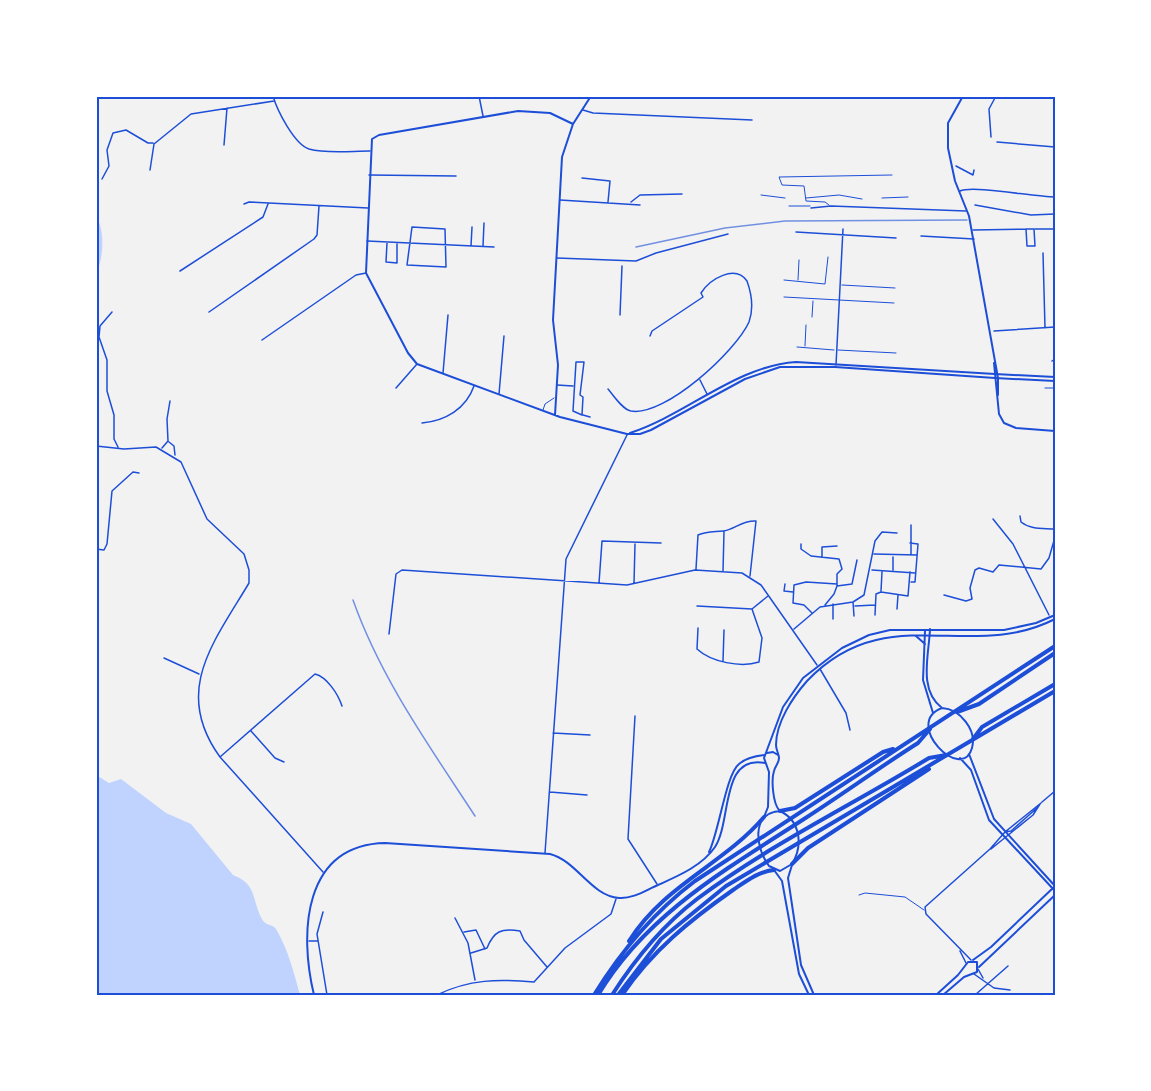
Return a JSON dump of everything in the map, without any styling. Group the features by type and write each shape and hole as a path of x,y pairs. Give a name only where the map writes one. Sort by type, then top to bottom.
{"highway":[{"path":"620,956 648,923 686,888 1055,646"},
{"path":"957,712 972,708 1055,653"},
{"path":"973,738 982,727 1055,684"},
{"path":"618,995 661,939 713,896 798,841 1055,691"},
{"path":"596,995 651,929 700,886 905,752 923,739 930,729"},
{"path":"780,811 795,808 883,752 897,748"},
{"path":"612,995 645,950 697,900 787,842 929,758 946,755"},
{"path":"792,864 808,848 940,760"},
{"path":"596,995 637,929 663,900 747,836 764,817"},
{"path":"622,995 643,967 671,937 743,884 762,872 774,870"}],"street":[{"path":"273,96 282,119 305,147 369,151"},
{"path":"479,96 483,117"},
{"path":"555,415 558,359 553,320 563,151 573,124 591,96"},
{"path":"963,96 951,113 947,132 950,165 967,211 974,239 997,376 1001,419 1010,427 1055,431"},
{"path":"991,137 989,109 996,96"},
{"path":"150,171 154,144 191,114 274,100"},
{"path":"224,145 227,108"},
{"path":"582,109 592,113 752,120"},
{"path":"573,124 545,112 518,111 379,135 372,139 369,151 366,273 408,353 417,364 555,415 627,434 640,434 651,430 709,397 772,366 796,362 1022,379 1055,379"},
{"path":"102,179 109,166 107,150 113,133 126,130 154,144"},
{"path":"997,142 1055,147"},
{"path":"956,166 973,175 974,170"},
{"path":"369,175 456,176"},
{"path":"582,178 610,181 609,202"},
{"path":"959,191 971,187 1030,197 1055,196"},
{"path":"630,202 640,195 682,194"},
{"path":"559,200 640,204"},
{"path":"180,271 263,218 268,203"},
{"path":"244,204 368,208"},
{"path":"975,205 1030,215 1055,214"},
{"path":"208,312 314,239 317,235 320,206"},
{"path":"811,208 831,206 967,211"},
{"path":"483,247 484,223"},
{"path":"412,227 446,229 446,267 407,266 409,243 412,227"},
{"path":"471,246 472,227"},
{"path":"836,366 842,285 843,229"},
{"path":"1026,229 1027,246 1035,246 1035,229"},
{"path":"972,230 1055,229"},
{"path":"796,232 896,238"},
{"path":"556,258 636,261 656,253 728,234"},
{"path":"921,236 974,239"},
{"path":"366,241 494,247"},
{"path":"387,242 386,262 397,262 398,242"},
{"path":"1043,253 1045,328"},
{"path":"620,315 622,266"},
{"path":"261,339 356,275 366,273"},
{"path":"608,389 623,407 635,411 661,404 699,379 737,342 750,319 752,298 744,276 726,273 705,285 701,293 703,297 652,331 650,336"},
{"path":"112,312 100,326 99,337 107,360 107,391 114,415 114,439 118,448"},
{"path":"442,374 447,315"},
{"path":"994,331 1055,327"},
{"path":"499,395 504,336"},
{"path":"582,415 583,398 580,395 584,362 576,363 573,411 582,415 590,417"},
{"path":"396,388 417,364"},
{"path":"997,376 1022,375 1055,379"},
{"path":"699,379 709,397"},
{"path":"557,385 574,386"},
{"path":"422,423 453,414 461,408 475,386"},
{"path":"162,449 168,441 167,419 170,400"},
{"path":"545,853 563,581 569,549 627,434"},
{"path":"168,441 174,446 174,456"},
{"path":"96,446 162,449 174,456 186,470 207,519 244,554 249,570 249,583 212,645 200,674 197,702 199,718 209,742 220,757 323,872"},
{"path":"96,549 104,550 107,544 112,490 133,472 139,473"},
{"path":"1020,516 1021,522 1026,525 1044,530 1055,529"},
{"path":"993,519 1005,531 1053,618"},
{"path":"696,570 698,535 714,530 724,531 740,523 756,521 750,576"},
{"path":"911,525 911,555"},
{"path":"723,572 724,531"},
{"path":"824,605 853,602 864,595 871,570 875,541 882,532 897,533"},
{"path":"944,595 966,601 972,599 970,588 975,570 979,568 993,572 999,565 1015,569 1025,567 1041,569 1045,566 1055,537"},
{"path":"599,584 602,541 661,543"},
{"path":"634,584 636,543"},
{"path":"909,582 915,582 918,544 910,543"},
{"path":"793,630 834,594 841,562 839,559 822,558 805,552 801,549 801,544"},
{"path":"822,558 822,547 837,546"},
{"path":"873,554 917,555"},
{"path":"892,571 893,556"},
{"path":"812,614 804,605 793,603 794,585 806,582 852,584 857,560"},
{"path":"389,634 396,574 402,570 599,584 634,584 685,570 750,576 768,596 820,669 846,713 850,730"},
{"path":"871,570 916,573"},
{"path":"881,592 882,571"},
{"path":"875,615 876,594 881,592 908,596 910,572"},
{"path":"785,584 784,591 794,592"},
{"path":"897,609 898,595"},
{"path":"697,606 752,609 768,596"},
{"path":"853,602 854,616"},
{"path":"833,603 833,620"},
{"path":"855,606 876,605"},
{"path":"698,628 698,649 709,657 723,662 754,664 761,660 762,638 752,609"},
{"path":"809,995 799,974 782,881 769,866 759,848 758,832 768,807 769,772 766,754 788,699 803,678 817,665 842,648 869,635 896,630 1004,630 1053,618"},
{"path":"814,995 801,965 788,878 799,847 797,830 786,814 775,806 773,772 778,755 776,741 786,712 799,691 837,655 863,643 906,634 1011,635 1053,618"},
{"path":"930,629 928,685 934,700 942,708 957,712 967,723 973,738 969,754 988,807 1005,832 1054,890"},
{"path":"723,662 724,630"},
{"path":"925,630 923,680 933,713 930,729 935,743 946,755 961,759 971,770 985,813 1004,840 1054,890"},
{"path":"906,634 917,637 925,644"},
{"path":"164,658 200,674"},
{"path":"220,757 315,674 320,676 339,696 342,706"},
{"path":"933,713 942,708"},
{"path":"636,716 626,828 631,847 657,885"},
{"path":"251,731 275,758 284,762"},
{"path":"553,733 590,735"},
{"path":"708,855 717,834 734,769 745,760 772,752 778,755"},
{"path":"961,759 969,754"},
{"path":"314,995 309,967 312,896 323,872 345,853 367,844 545,853 560,857 600,891 616,898 631,897 690,869 708,855 721,836 736,771 748,762 777,764"},
{"path":"1010,990 994,988 988,983 972,960 959,950 924,910 990,849 1005,832 1055,791"},
{"path":"549,792 587,795"},
{"path":"990,849 1033,815 1041,803"},
{"path":"764,817 780,811"},
{"path":"774,870 785,870 792,864"},
{"path":"936,995 966,965 987,951 1054,890"},
{"path":"943,995 979,968 1054,890"},
{"path":"437,995 475,981 504,979 534,982 565,948 611,914 616,898"},
{"path":"323,912 318,926 317,941 327,995"},
{"path":"455,918 471,953 475,981"},
{"path":"463,932 476,930 485,949"},
{"path":"471,953 485,949 492,935 499,931 520,931 524,940 547,967"},
{"path":"309,941 317,941"},
{"path":"959,950 972,974 984,979"},
{"path":"975,995 1008,966"}],"lane":[{"path":"804,198 804,186 782,185 779,177 892,175"},
{"path":"761,195 785,198"},
{"path":"804,198 839,195 862,199"},
{"path":"882,198 908,197"},
{"path":"804,198 831,206"},
{"path":"789,206 809,205 811,208"},
{"path":"784,280 825,284 828,257"},
{"path":"797,282 799,260"},
{"path":"842,285 895,288"},
{"path":"784,297 894,303"},
{"path":"812,317 813,299"},
{"path":"805,348 806,325"},
{"path":"797,347 896,354"},
{"path":"1045,388 1055,388"},
{"path":"543,410 545,404 556,398"},
{"path":"859,895 865,893 905,897 924,910"}],"water":[{"path":"96,216 101,229 102,244 101,260 96,273"},
{"path":"96,775 109,783 121,779 166,813 191,824 233,875 247,883 263,921 275,927 280,937 300,995 96,995"}],"railway":[{"path":"636,247 725,228 785,221 967,220"},
{"path":"353,600 364,629 392,685 475,816"}]}
